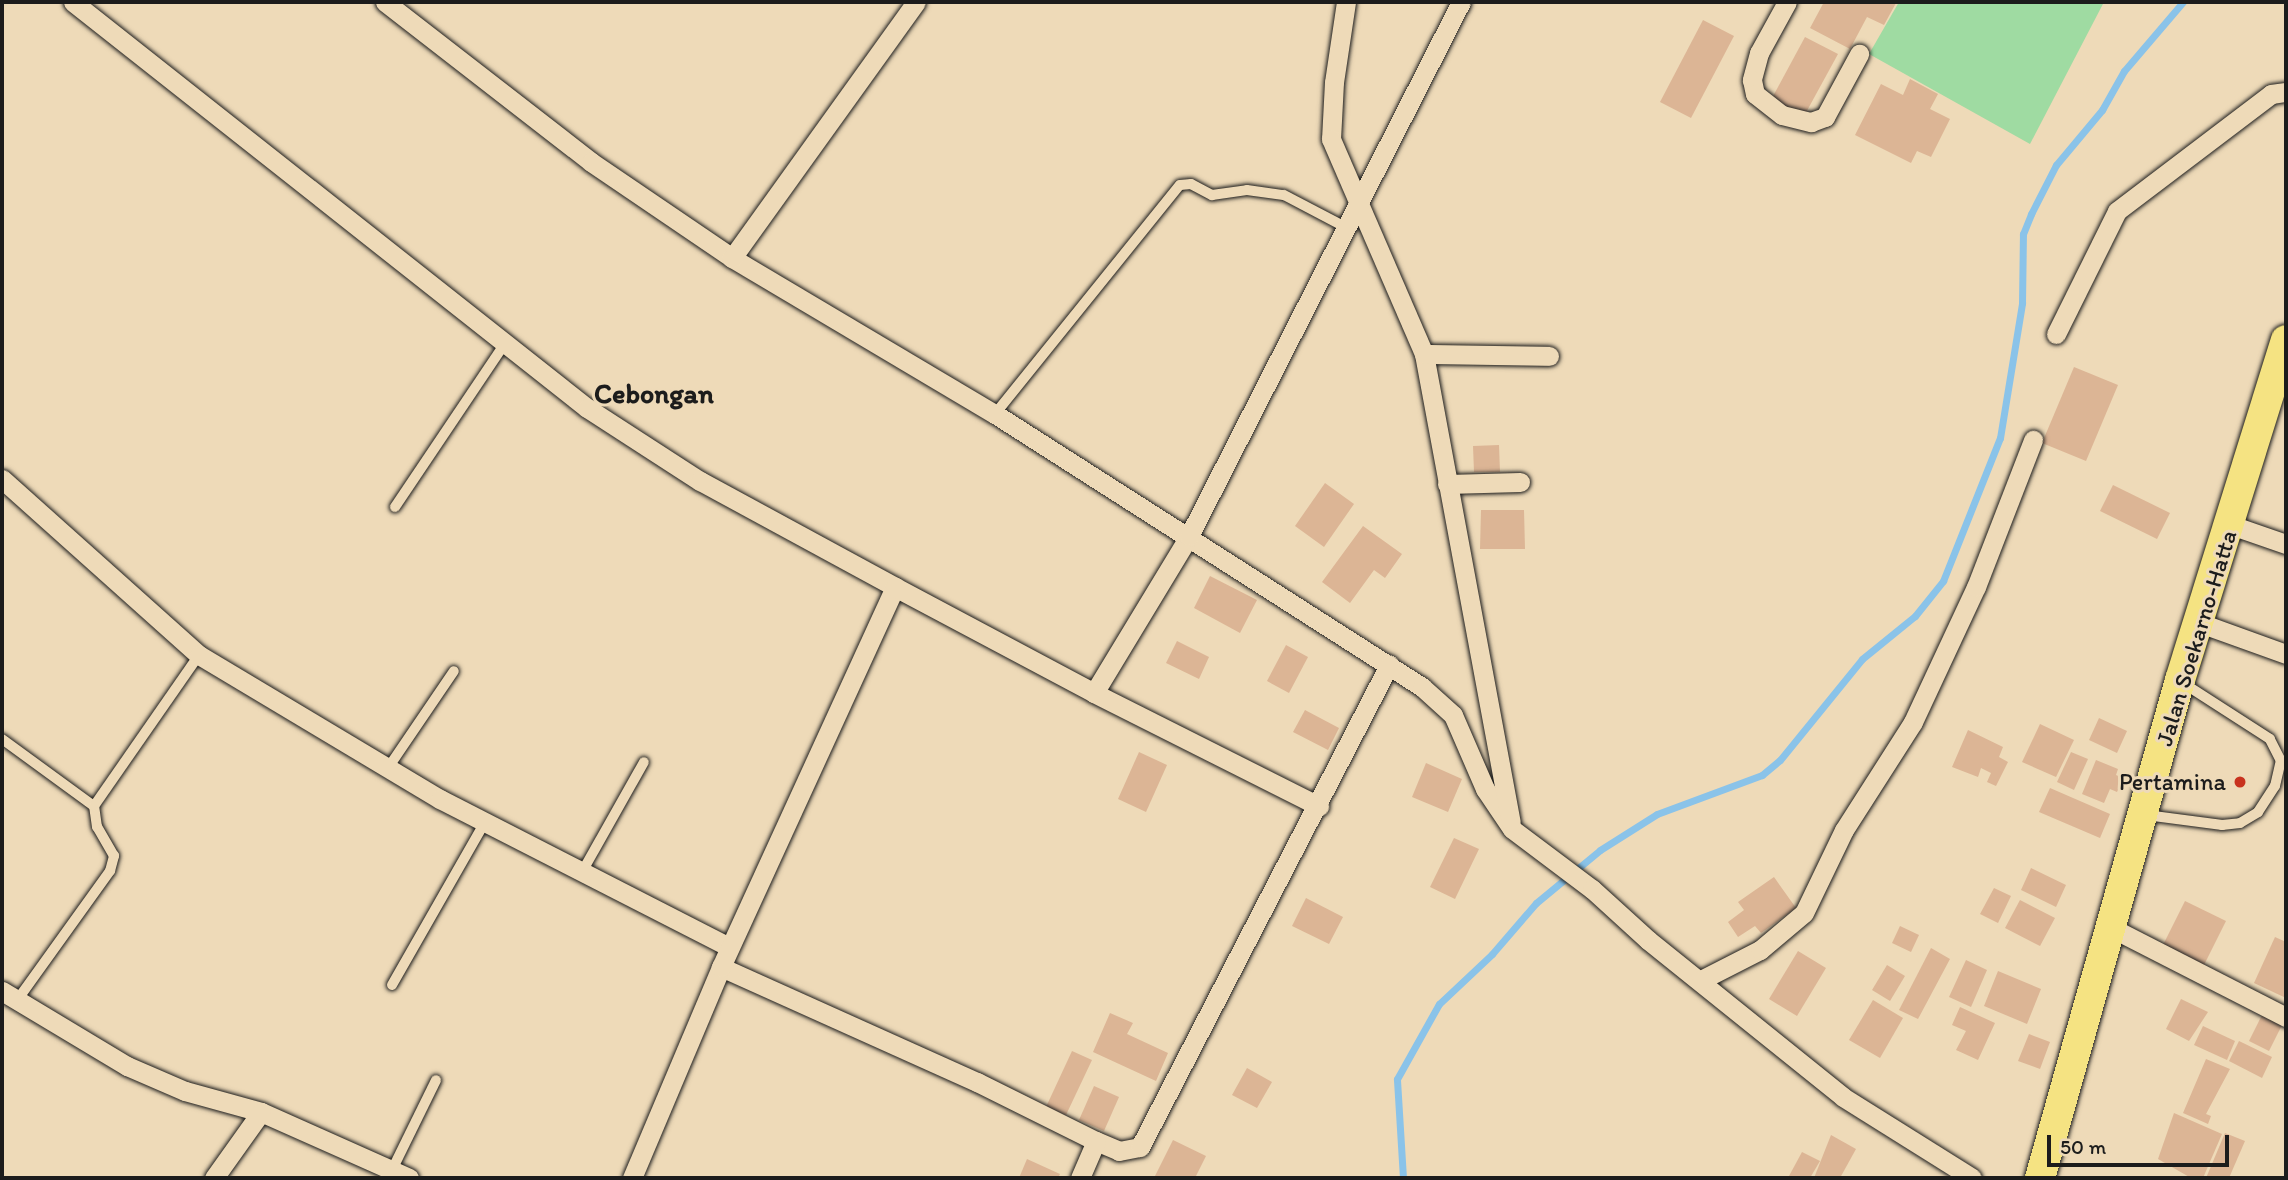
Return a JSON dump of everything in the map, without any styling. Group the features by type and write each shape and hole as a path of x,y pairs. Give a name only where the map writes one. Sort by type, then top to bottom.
{"main road":[{"name":"Jalan Soekarno-Hatta","path":"2040,1178 2180,681 2231,525 2286,340"}],"street":[{"path":"73,2 503,345 587,408 700,481 1094,693 1319,806"},
{"path":"385,2 591,162 732,258 995,414 1423,687 1453,715 1485,789 1512,829 1592,889 1843,1097 1972,1178"},
{"path":"732,258 915,2"},
{"path":"1346,2 1334,82 1331,139 1338,164 1360,200 1424,354 1512,829"},
{"path":"1094,693 1189,536 1461,2"},
{"path":"1787,2 1759,53 1752,80 1755,94 1782,115 1811,122 1825,117 1859,54"},
{"path":"2056,334 2116,211 2271,94 2286,92"},
{"path":"1424,354 1549,356"},
{"path":"1701,980 1760,950 1804,913 1844,830 1913,722 1998,534 2033,440"},
{"path":"2,479 199,655 388,768 485,822 729,947"},
{"path":"1447,484 1520,482"},
{"path":"2231,525 2286,544"},
{"path":"632,1178 720,967 895,587"},
{"path":"2200,623 2286,654"},
{"path":"720,967 977,1082 1119,1151 1140,1147 1390,665"},
{"path":"2110,927 2286,1017"},
{"path":"10,995 127,1066 185,1091 261,1112 401,1174"},
{"path":"215,1178 261,1112"},
{"path":"1080,1178 1096,1141"}],"lane":[{"path":"995,414 1180,185 1191,184 1212,195 1247,190 1284,195 1346,228"},
{"path":"395,507 503,345"},
{"path":"10,995 110,871 114,856 97,827 94,806 199,655"},
{"path":"388,768 454,671"},
{"path":"2142,815 2222,825 2239,823 2258,812 2275,786 2281,761 2270,739 2180,681"},
{"path":"2,739 94,806"},
{"path":"582,872 644,762"},
{"path":"392,985 485,822"},
{"path":"401,1174 436,1080"}],"green space":[{"path":"1899,2 2104,2 2030,144 1869,54"}],"building":[{"path":"1824,2 1896,3 1884,25 1867,17 1850,49 1810,28"},
{"path":"1703,20 1734,36 1691,118 1660,102"},
{"path":"1805,37 1838,54 1803,118 1771,100"},
{"path":"1910,79 1938,94 1930,109 1950,119 1931,157 1917,151 1911,163 1855,135 1881,84 1903,95"},
{"path":"2074,367 2118,385 2086,461 2042,443"},
{"path":"1499,445 1500,472 1474,472 1473,446"},
{"path":"1325,483 1354,504 1324,547 1295,526"},
{"path":"2113,485 2170,513 2157,539 2100,511"},
{"path":"1481,510 1524,510 1525,549 1480,549"},
{"path":"1363,526 1402,554 1385,578 1374,570 1350,603 1322,582"},
{"path":"1210,576 1257,600 1240,633 1194,608"},
{"path":"1177,641 1209,657 1199,679 1166,663"},
{"path":"1286,645 1308,657 1289,693 1267,681"},
{"path":"1305,710 1339,728 1328,750 1293,732"},
{"path":"2099,718 2127,731 2117,753 2089,740"},
{"path":"2040,724 2074,740 2056,777 2022,762"},
{"path":"1968,730 2003,747 1999,757 2008,762 1996,786 1987,782 1991,773 1981,768 1978,777 1952,767"},
{"path":"1139,752 1167,765 1146,812 1118,799"},
{"path":"2071,752 2088,759 2074,790 2057,782"},
{"path":"2096,760 2118,769 2116,775 2123,778 2117,792 2110,789 2104,803 2082,794"},
{"path":"1426,763 1462,779 1448,812 1412,797"},
{"path":"2050,788 2110,814 2100,838 2039,812"},
{"path":"1454,838 1479,849 1455,899 1430,887"},
{"path":"2031,868 2066,885 2056,907 2021,890"},
{"path":"1774,877 1796,908 1761,933 1755,926 1738,937 1728,922 1744,910 1738,902"},
{"path":"1994,888 2011,896 1998,923 1980,914"},
{"path":"1306,898 1343,917 1329,944 1292,926"},
{"path":"2020,900 2055,918 2040,946 2005,928"},
{"path":"2185,901 2226,921 2203,967 2162,947"},
{"path":"1900,926 1919,935 1911,952 1892,943"},
{"path":"2275,937 2286,942 2286,998 2254,983"},
{"path":"1931,948 1950,959 1918,1019 1899,1010"},
{"path":"1798,951 1826,968 1797,1016 1769,999"},
{"path":"1966,960 1987,970 1971,1007 1949,997"},
{"path":"1887,965 1905,976 1890,1001 1872,990"},
{"path":"1998,971 2041,989 2027,1024 1984,1006"},
{"path":"2181,999 2208,1012 2189,1041 2166,1029"},
{"path":"1873,1000 1903,1018 1880,1058 1849,1040"},
{"path":"1960,1007 1995,1023 1978,1060 1956,1050 1966,1031 1952,1025"},
{"path":"1110,1013 1133,1023 1127,1034 1168,1053 1156,1081 1093,1052"},
{"path":"2262,1015 2282,1025 2269,1051 2249,1041"},
{"path":"2203,1026 2235,1041 2227,1060 2194,1045"},
{"path":"2029,1034 2050,1042 2040,1069 2018,1061"},
{"path":"2239,1041 2272,1057 2262,1078 2229,1061"},
{"path":"1072,1051 1092,1060 1066,1115 1046,1107"},
{"path":"2206,1059 2230,1069 2206,1114 2211,1116 2208,1124 2183,1113"},
{"path":"1247,1068 1272,1082 1257,1108 1232,1095"},
{"path":"1094,1086 1119,1097 1104,1131 1079,1120"},
{"path":"2174,1113 2222,1134 2203,1178 2191,1178 2158,1159"},
{"path":"2225,1133 2245,1141 2229,1178 2206,1178"},
{"path":"1831,1135 1856,1149 1840,1178 1814,1178"},
{"path":"1173,1140 1206,1156 1195,1178 1154,1178"},
{"path":"1802,1152 1820,1161 1810,1178 1789,1176"},
{"path":"1027,1159 1060,1174 1058,1178 1019,1178"}],"waterway":[{"path":"1403,1178 1397,1079 1439,1004 1492,954 1536,903 1600,850 1657,814 1762,775 1780,760 1862,659 1915,616 1943,581 2000,438 2022,303 2023,234 2031,214 2056,165 2102,110 2124,71 2183,2"}],"place":[{"name":"Pertamina","path":"2240,782"}],"district":[{"name":"Cebongan","path":"654,393"}]}
